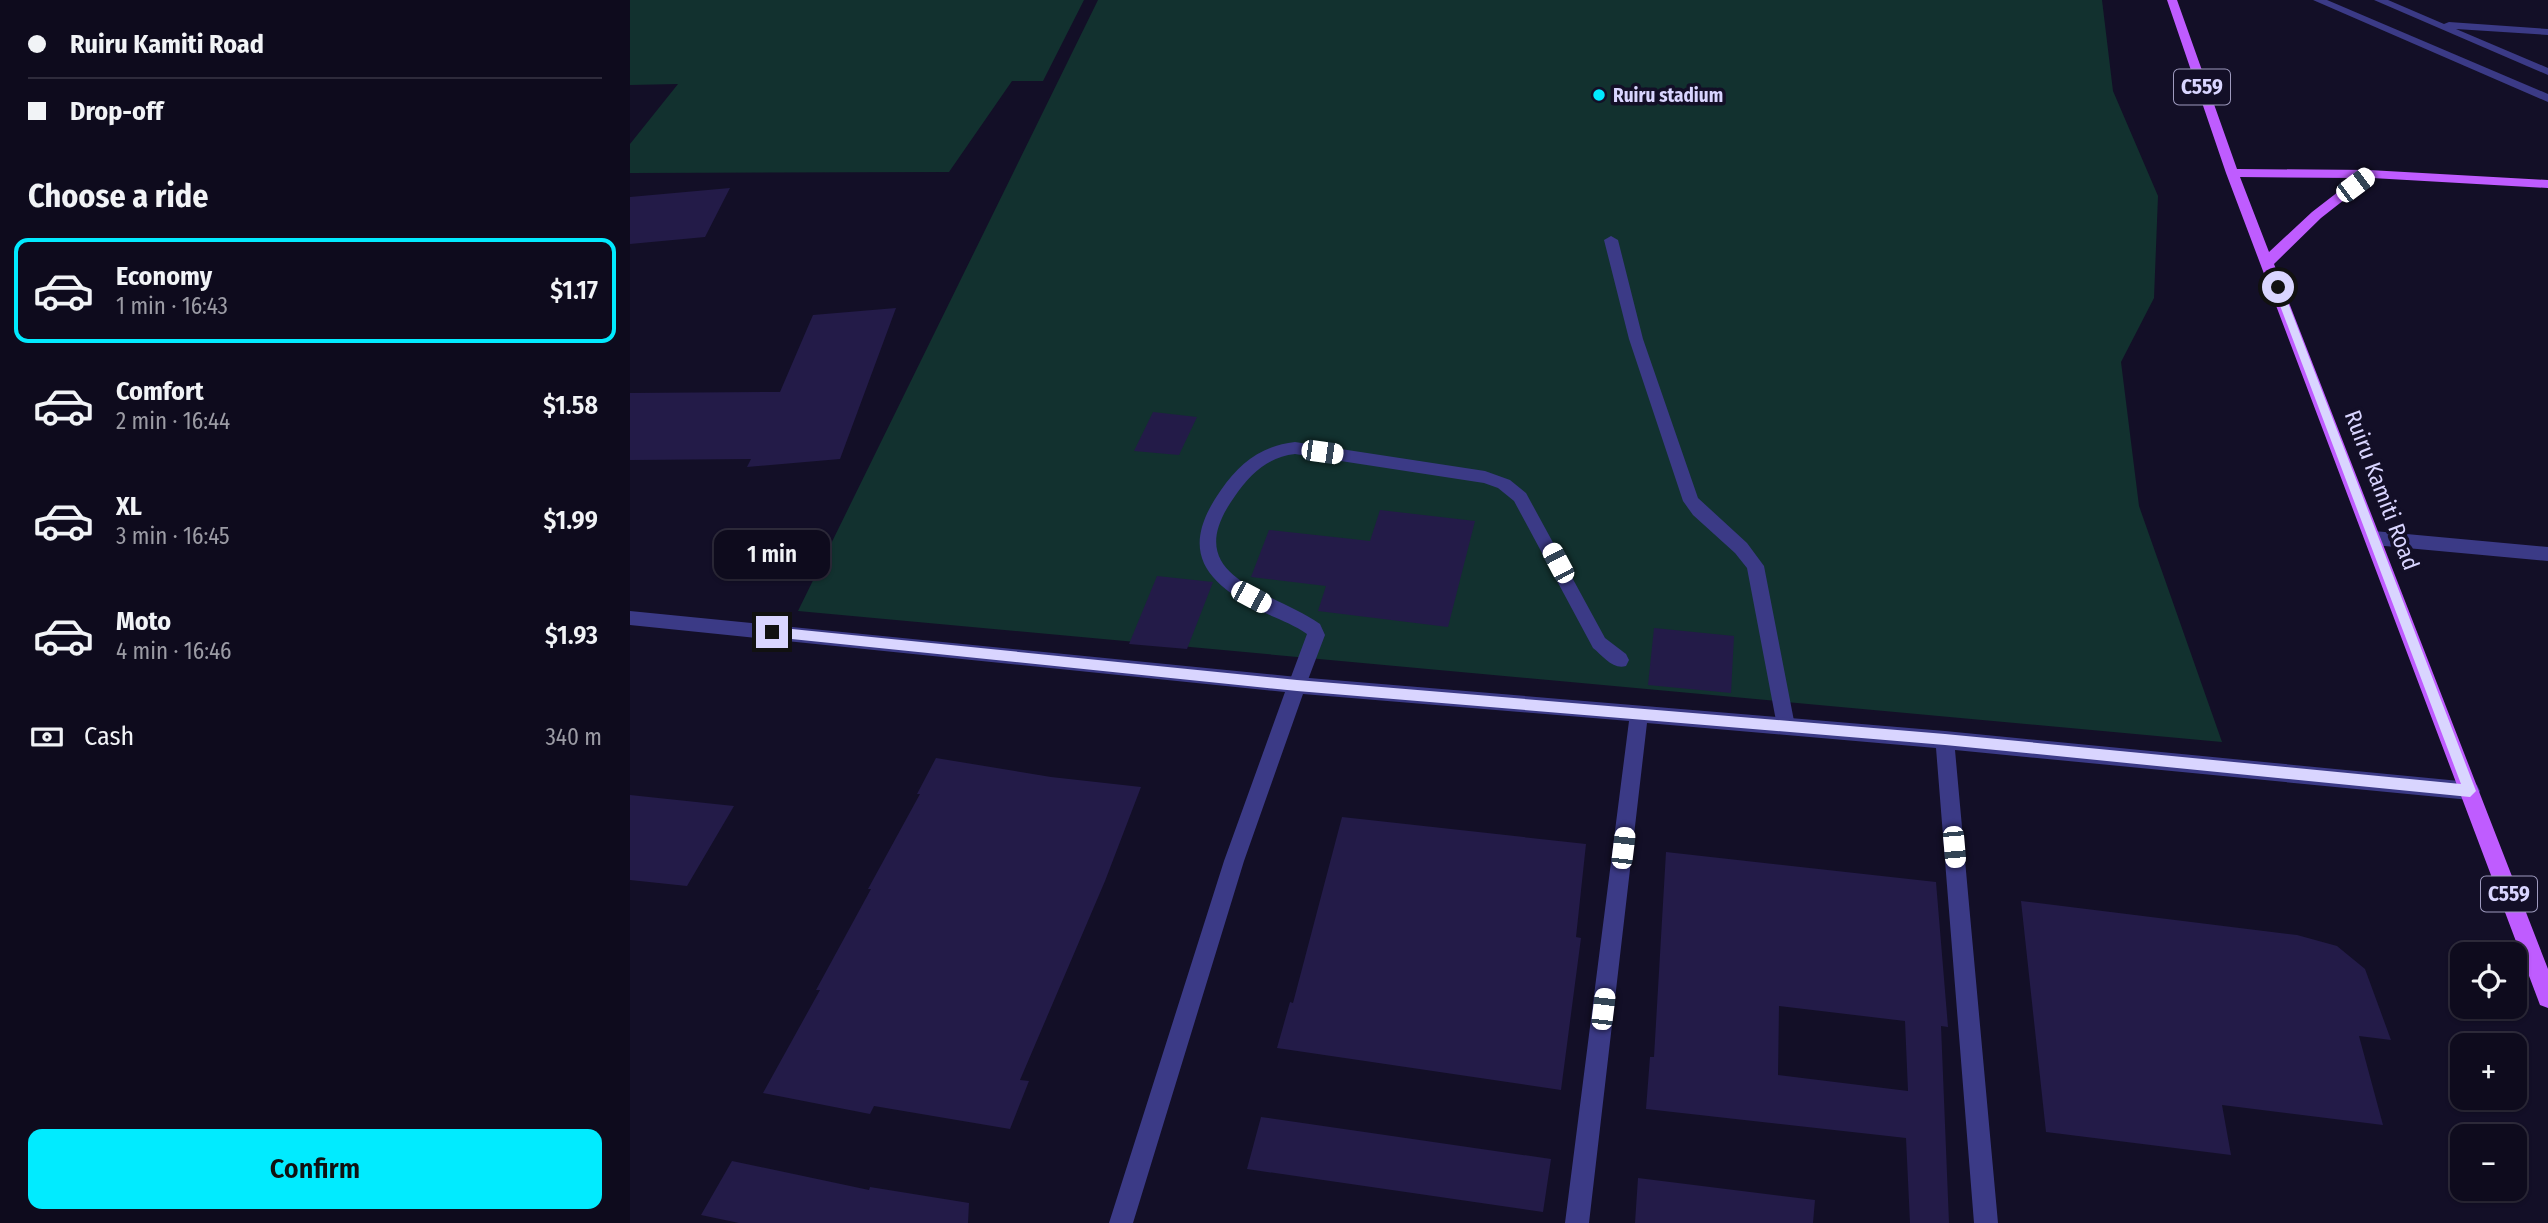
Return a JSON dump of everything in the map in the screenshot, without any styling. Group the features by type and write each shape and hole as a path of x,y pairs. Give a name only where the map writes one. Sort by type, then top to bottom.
{"main road":[{"name":"Ruiru Kamiti Road","path":"2172,0 2232,173 2548,997"},
{"path":"2232,173 2370,174 2548,184"},
{"path":"2268,262 2299,228 2335,197 2370,174"}],"street":[{"path":"2318,0 2548,98"},
{"path":"2379,0 2548,72"},
{"path":"2435,24 2548,32"},
{"path":"1611,240 1632,326 1691,501 1700,515 1749,554 1755,566 1786,726"},
{"path":"1121,1223 1234,861 1316,635 1314,629 1234,588 1219,574 1205,552 1205,536 1218,504 1258,458 1276,450 1295,448 1471,474 1504,484 1520,496 1599,643 1620,660"},
{"path":"2374,538 2548,554"},
{"path":"632,622 1297,685 1945,740 2470,791"},
{"path":"1577,1223 1639,714"},
{"path":"1945,740 1986,1223"}],"green space":[{"path":"630,0 1084,0 1043,81 1012,81 949,172 630,173 630,144 678,84 630,85"},
{"path":"1098,0 2102,0 2113,91 2158,196 2154,298 2121,362 2139,506 2222,742 798,611"}],"building":[{"path":"730,188 705,237 630,244 630,197"},
{"path":"896,308 840,459 747,467 751,459 630,460 630,393 780,392 813,315"},
{"path":"1153,412 1197,417 1179,455 1134,451"},
{"path":"1380,510 1475,521 1448,627 1318,611 1326,586 1251,577 1269,530 1370,541"},
{"path":"1157,576 1213,582 1187,649 1129,644"},
{"path":"1654,628 1734,636 1731,693 1648,685"},
{"path":"936,758 1051,777 1141,787 1105,881 1020,1080 1029,1081 1010,1129 874,1106 870,1114 763,1093 820,990 816,990 871,889 868,889 920,794 917,794"},
{"path":"630,795 734,806 687,886 630,880"},
{"path":"1342,817 1586,844 1576,937 1581,938 1561,1090 1277,1048 1290,1002 1293,1003"},
{"path":"1666,852 1936,882 1948,1027 1941,1026 1949,1223 1910,1223 1906,1138 1646,1109 1650,1057 1654,1057","holes":["1779,1006 1905,1021 1908,1091 1778,1075"]},
{"path":"2021,901 2297,935 2337,946 2365,969 2391,1040 2359,1036 2383,1125 2222,1105 2231,1155 2046,1132"},
{"path":"1261,1117 1551,1159 1543,1212 1247,1169"},
{"path":"732,1161 869,1190 870,1187 969,1203 968,1223 739,1223 701,1215"},
{"path":"1638,1178 1815,1200 1813,1223 1635,1223"}],"place":[{"name":"Ruiru stadium","path":"1599,95"}],"route":[{"path":"772,632 1297,685 1945,740 2470,791 2278,287"}]}
